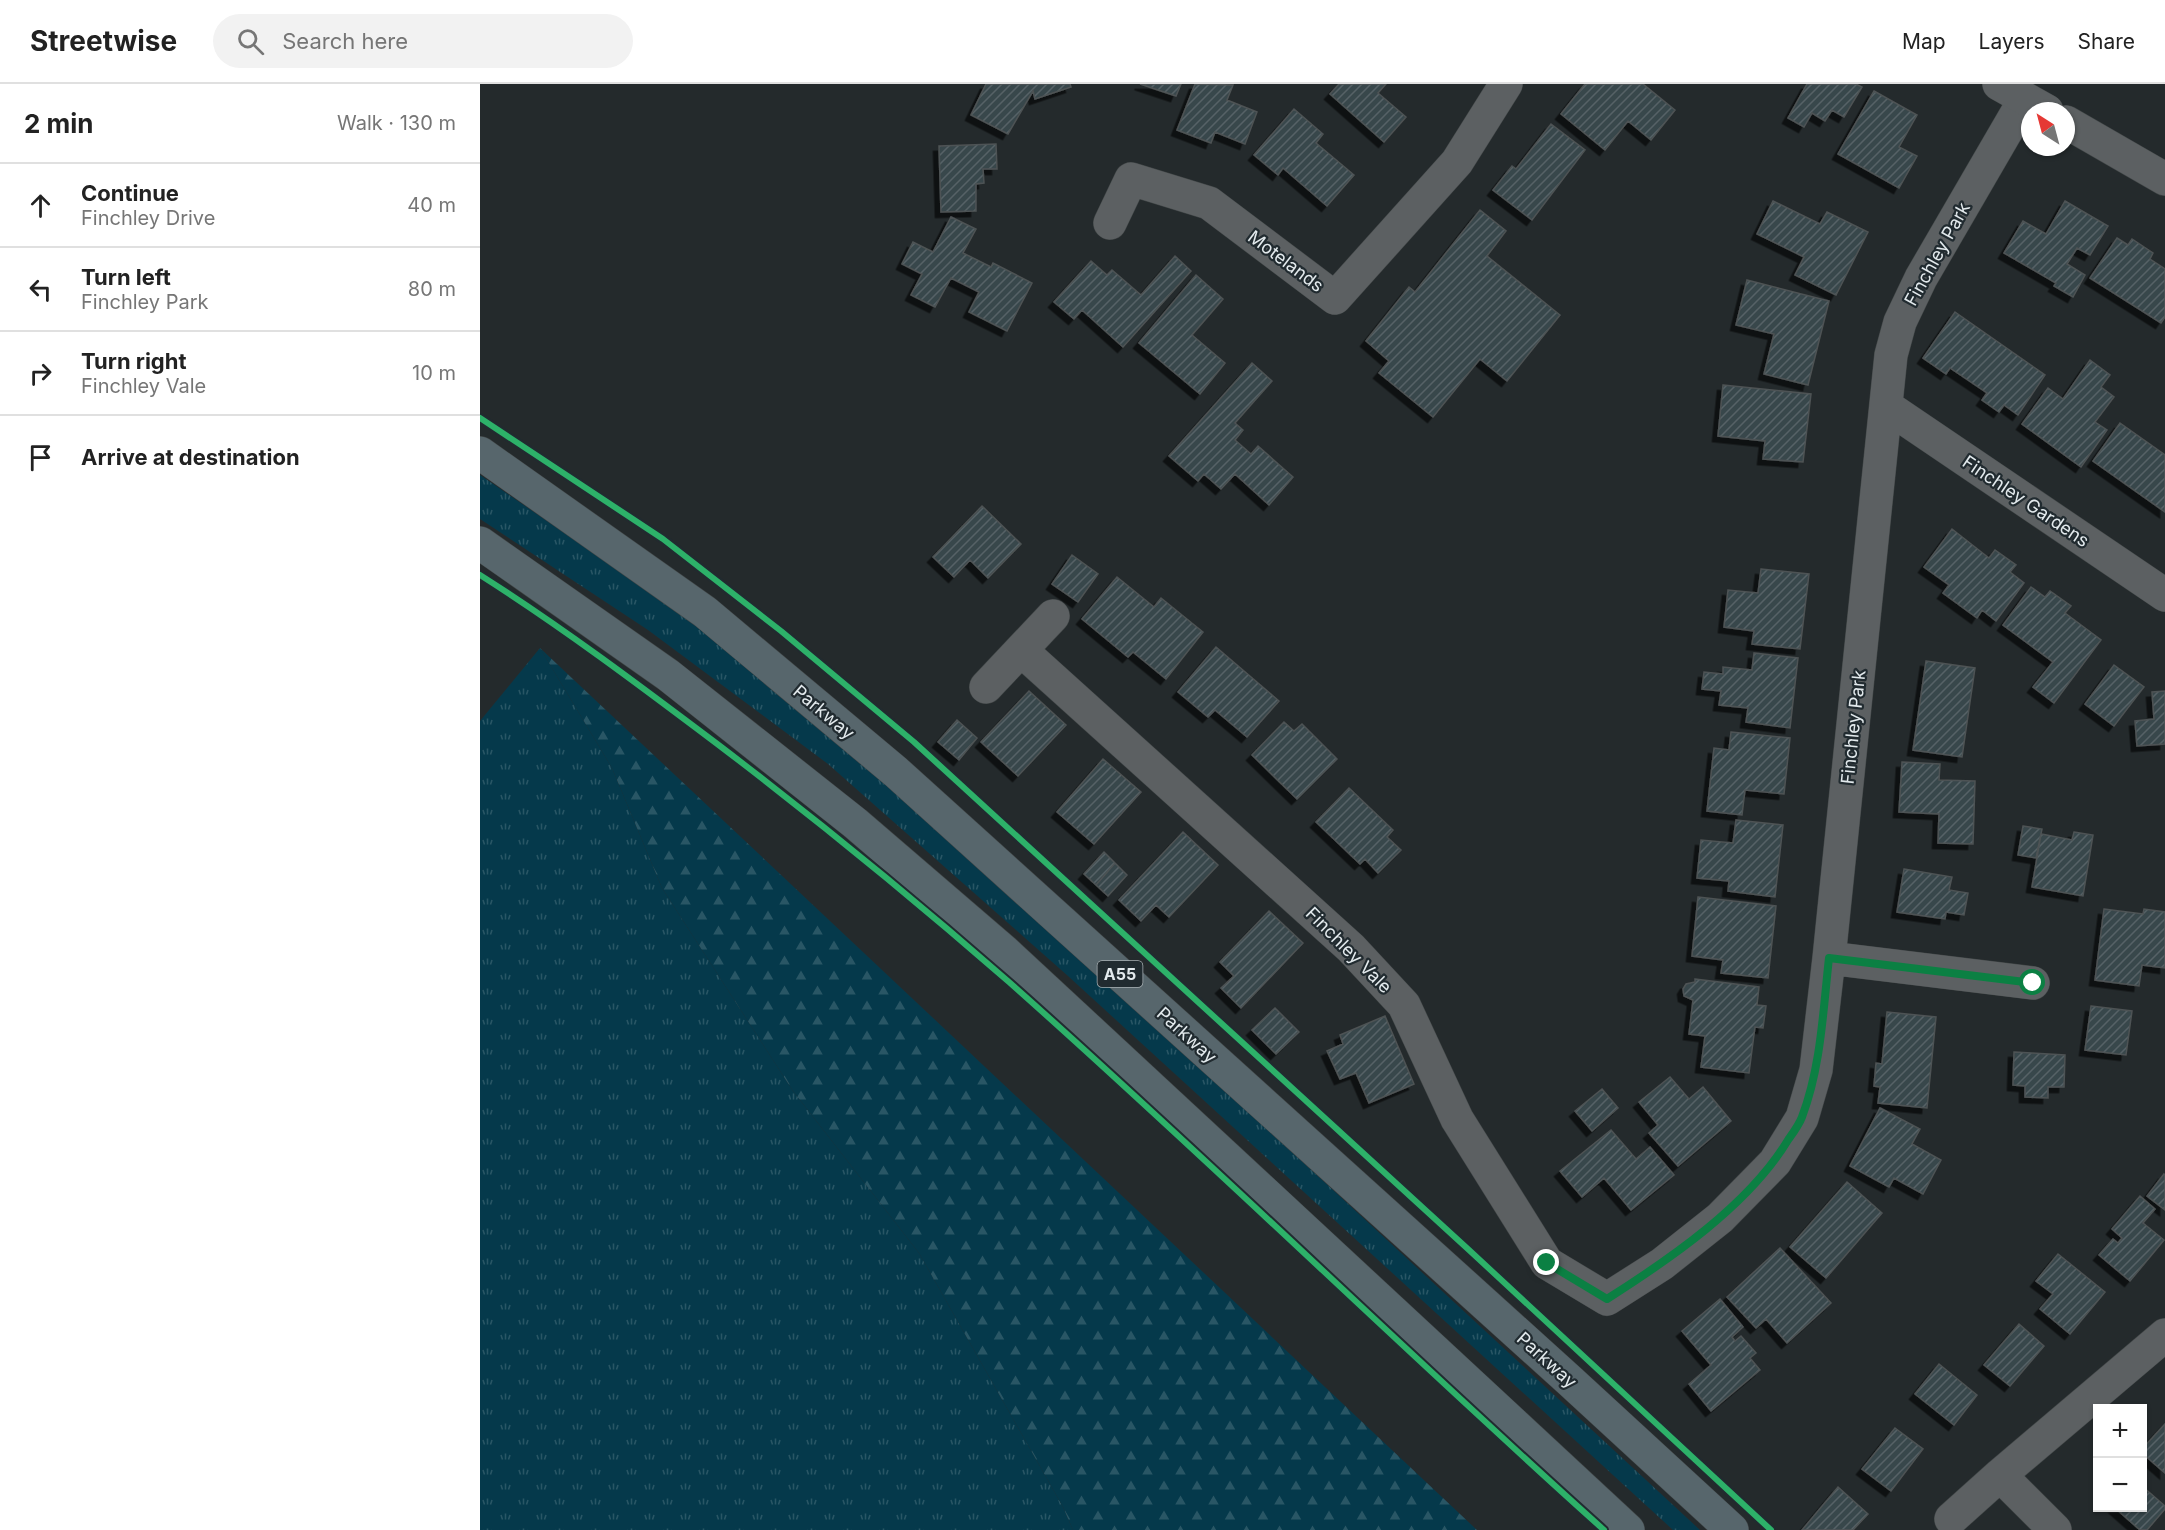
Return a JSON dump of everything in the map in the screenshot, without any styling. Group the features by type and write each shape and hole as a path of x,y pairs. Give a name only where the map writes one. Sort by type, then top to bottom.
{"highway":[{"name":"Parkway","path":"480,453 705,612 896,772 1732,1530"},
{"path":"480,543 668,675 873,838 1005,952 1628,1530"}],"street":[{"name":"Motelands","path":"1110,223 1131,178 1209,203 1335,298 1457,162 1506,84"},
{"name":"Finchley Park","path":"1607,1299 1662,1264 1720,1218 1775,1162 1802,1118 1816,1070 1891,355 1900,322 1921,278 2024,98"},
{"path":"2075,127 2165,179"},
{"name":"Finchley Gardens","path":"1886,406 2165,595"},
{"path":"986,687 1053,615"},
{"name":"Finchley Vale","path":"1021,650 1352,948 1404,1005 1457,1119 1547,1263 1607,1299"},
{"path":"1829,958 2033,983"},
{"path":"1952,1519 2000,1474 2165,1335"},
{"path":"2000,1474 2055,1530"}],"green space":[{"path":"480,475 674,608 844,744 1088,963 1700,1530 1673,1530 1068,976 828,764 648,630 480,519"},
{"path":"540,648 612,768 662,888 793,1091 919,1253 1063,1507 1073,1530 480,1530 480,721"},
{"path":"540,648 1477,1530 1073,1530 1063,1507 919,1253 793,1091 662,888 612,768"}],"building":[{"path":"986,84 1070,84 1071,87 1035,99 1033,91 1008,134 971,115"},
{"path":"1140,84 1181,84 1176,96"},
{"path":"1195,84 1233,85 1227,100 1257,112 1245,144 1215,132 1211,143 1177,130"},
{"path":"1339,84 1386,84 1378,93 1406,117 1384,142 1330,94"},
{"path":"1585,84 1643,84 1675,110 1651,140 1628,121 1605,150 1561,114"},
{"path":"1807,84 1856,84 1862,87 1844,117 1832,110 1825,121 1812,113 1804,127 1788,118"},
{"path":"1874,91 1917,115 1899,147 1917,156 1899,188 1838,154"},
{"path":"1294,109 1323,134 1316,143 1354,175 1327,206 1283,168 1278,175 1254,155"},
{"path":"1551,124 1585,150 1532,220 1493,190 1512,166 1516,169"},
{"path":"996,144 997,169 983,169 984,183 976,184 976,211 941,212 939,146"},
{"path":"1773,201 1820,224 1827,212 1868,232 1836,295 1795,275 1804,257 1757,234"},
{"path":"2065,201 2108,226 2090,255 2077,248 2067,264 2085,275 2073,297 2054,286 2056,283 2004,253 2023,221 2046,234"},
{"path":"1480,210 1506,231 1487,256 1560,315 1507,381 1480,359 1433,417 1379,373 1389,361 1366,341 1409,287 1415,292"},
{"path":"951,217 976,229 963,253 991,267 993,263 1032,283 1007,331 969,312 979,292 951,278 935,307 911,295 922,274 902,264 913,242 933,252"},
{"path":"2117,238 2128,245 2132,239 2153,253 2150,259 2165,269 2165,317 2161,323 2090,278"},
{"path":"1175,256 1191,271 1123,347 1082,310 1074,319 1054,302 1091,261 1107,275 1112,270 1141,295"},
{"path":"1196,275 1223,299 1192,335 1225,363 1200,394 1139,343"},
{"path":"1747,280 1829,301 1808,385 1764,374 1774,334 1736,325"},
{"path":"1955,312 2045,375 2018,415 2004,405 1999,412 1982,400 1987,393 1950,368 1946,374 1923,358"},
{"path":"2090,360 2110,375 2101,387 2114,397 2095,422 2107,430 2081,467 2022,424 2048,388 2063,399"},
{"path":"1252,363 1272,381 1235,423 1243,430 1235,440 1251,454 1258,446 1293,477 1269,505 1235,474 1221,489 1204,474 1198,481 1169,456"},
{"path":"1723,385 1811,394 1803,462 1763,459 1765,441 1718,436"},
{"path":"2120,423 2165,455 2165,512 2093,461"},
{"path":"982,506 1021,544 988,578 970,560 954,577 933,557"},
{"path":"1952,529 1989,558 1995,550 2016,565 2010,572 2024,583 1996,621 1982,610 1977,618 1943,593 1949,585 1924,567"},
{"path":"1072,555 1098,574 1078,602 1052,584"},
{"path":"1761,569 1809,574 1800,649 1752,644 1754,631 1724,627 1728,590 1758,593"},
{"path":"1117,577 1154,607 1161,598 1203,632 1166,679 1133,652 1128,657 1082,619"},
{"path":"2031,587 2045,597 2050,591 2071,606 2065,613 2101,640 2054,703 2033,687 2053,662 2003,625"},
{"path":"1216,647 1279,701 1247,737 1215,710 1208,717 1178,692"},
{"path":"1754,653 1798,658 1790,728 1746,722 1748,708 1719,705 1721,691 1702,689 1704,672 1723,674 1723,667 1752,670"},
{"path":"1926,661 1975,668 1962,757 1913,750"},
{"path":"2114,665 2144,687 2114,726 2085,704"},
{"path":"1029,691 1066,725 1018,776 981,742"},
{"path":"2165,691 2165,744 2137,746 2135,721 2154,719 2152,692"},
{"path":"957,720 977,738 959,760 938,742"},
{"path":"1284,722 1294,731 1302,724 1337,759 1297,799 1252,755"},
{"path":"1731,732 1790,738 1784,794 1745,790 1742,815 1707,811 1714,748 1729,750"},
{"path":"1103,759 1141,792 1094,844 1057,812"},
{"path":"1902,762 1940,764 1939,780 1975,781 1973,844 1938,843 1939,814 1899,812"},
{"path":"1349,788 1393,830 1387,837 1401,850 1378,873 1365,859 1360,864 1316,822"},
{"path":"1736,820 1783,825 1775,897 1728,891 1729,881 1697,878 1701,840 1733,843"},
{"path":"2023,826 2042,829 2036,858 2018,855"},
{"path":"1183,832 1218,865 1169,917 1156,905 1141,921 1119,900"},
{"path":"2074,832 2093,835 2083,896 2032,887 2041,834 2072,840"},
{"path":"1104,852 1115,863 1096,885 1084,874"},
{"path":"1115,863 1127,875 1108,896 1096,885"},
{"path":"1904,869 1952,877 1949,890 1968,893 1964,915 1946,912 1945,919 1897,912"},
{"path":"1698,897 1776,906 1768,978 1721,973 1723,960 1692,956"},
{"path":"2104,909 2143,914 2144,909 2165,912 2165,968 2142,965 2139,986 2095,980"},
{"path":"1269,911 1303,943 1241,1008 1221,988 1234,976 1220,962"},
{"path":"1695,979 1759,987 1757,1005 1766,1006 1763,1028 1755,1027 1749,1073 1701,1067 1705,1036 1689,1034 1693,1000 1684,996 1683,989 1686,984 1695,982"},
{"path":"2091,1006 2132,1011 2126,1055 2085,1050"},
{"path":"1275,1008 1299,1032 1276,1054 1252,1030"},
{"path":"1887,1012 1936,1017 1927,1108 1878,1103 1880,1087 1874,1086 1876,1063 1882,1064"},
{"path":"1385,1016 1414,1084 1369,1103 1356,1073 1340,1079 1327,1051 1343,1044 1340,1035"},
{"path":"2014,1052 2065,1055 2064,1087 2048,1087 2048,1098 2025,1097 2025,1086 2013,1085"},
{"path":"1670,1077 1689,1099 1703,1087 1731,1121 1678,1166 1649,1133 1658,1125 1639,1102"},
{"path":"1602,1089 1618,1108 1592,1131 1575,1111"},
{"path":"1880,1108 1920,1129 1912,1144 1941,1160 1923,1194 1894,1178 1889,1187 1850,1166"},
{"path":"1611,1130 1636,1159 1650,1147 1674,1175 1631,1210 1604,1178 1582,1197 1560,1171"},
{"path":"2165,1175 2165,1210 2147,1196"},
{"path":"1847,1182 1882,1213 1826,1278 1790,1247"},
{"path":"2140,1196 2155,1209 2143,1223 2164,1240 2130,1281 2099,1255 2113,1239 2118,1243 2122,1238 2112,1229"},
{"path":"1780,1248 1831,1303 1787,1343 1766,1319 1756,1328 1727,1297"},
{"path":"2058,1254 2105,1292 2070,1334 2040,1309 2053,1294 2036,1281"},
{"path":"1720,1299 1743,1327 1732,1337 1735,1341 1741,1336 1756,1353 1750,1358 1760,1370 1711,1411 1689,1384 1711,1365 1682,1331"},
{"path":"2019,1324 2044,1346 2010,1386 1984,1365"},
{"path":"1939,1364 1977,1395 1954,1425 1915,1394"},
{"path":"2165,1424 2165,1473 2147,1457 2147,1444"},
{"path":"1895,1428 1923,1449 1891,1491 1862,1469"},
{"path":"1838,1487 1868,1514 1853,1530 1802,1530"},
{"path":"2147,1490 2165,1506 2165,1509 2147,1530 2140,1530 2120,1512 2147,1512"}],"cycle path":[{"path":"480,418 663,539 781,631 914,742 1771,1530"},
{"path":"480,575 570,636 716,743 828,830 937,920 1084,1050 1604,1530"}],"route":[{"path":"1547,1263 1607,1299 1662,1264 1720,1218 1775,1162 1802,1118 1816,1070 1829,958 2033,983"}]}
